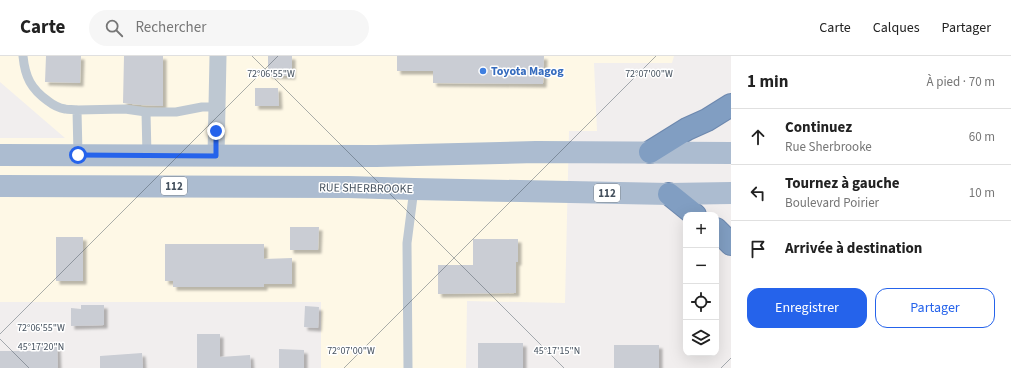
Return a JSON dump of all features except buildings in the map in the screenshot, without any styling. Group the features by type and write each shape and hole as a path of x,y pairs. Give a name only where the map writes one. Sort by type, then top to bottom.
{"highway":[{"path":"650,152 731,105"},
{"path":"669,194 691,212"},
{"path":"719,232 731,244"}],"main road":[{"path":"0,155 376,156 536,152 731,153"},
{"name":"RUE SHERBROOKE","path":"0,186 348,187 669,194 731,193"}],"street":[{"path":"216,156 218,56"}],"lane":[{"path":"23,56 29,82 41,96 60,108 77,110 126,109 146,112 176,112 202,107 217,107"},
{"path":"77,110 78,155"},
{"path":"146,112 147,156"},
{"path":"408,368 407,243 414,189"}],"shaded area":[{"path":"0,56 674,56 672,63 594,63 597,131 569,131 565,303 467,301 466,368 321,368 321,302 0,302 0,138 65,138 0,82"}],"place":[{"name":"Toyota Magog","path":"483,71"}],"route":[{"path":"78,155 216,156 216,131"}]}
